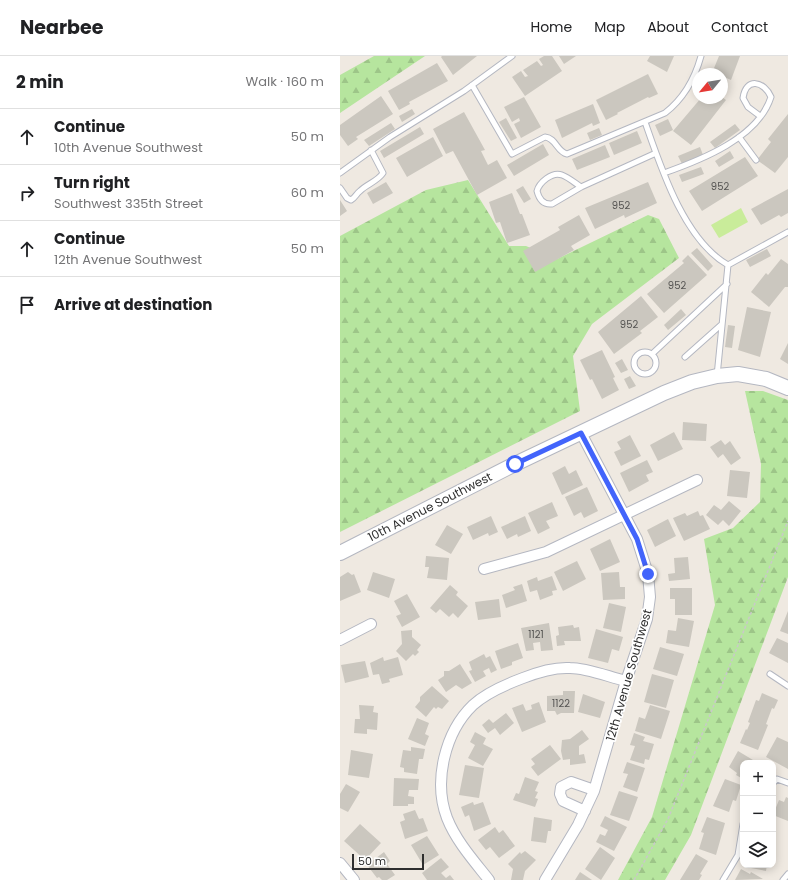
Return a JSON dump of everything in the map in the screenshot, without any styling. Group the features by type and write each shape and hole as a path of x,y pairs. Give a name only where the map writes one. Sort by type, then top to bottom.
{"street":[{"name":"10th Avenue Southwest","path":"340,553 515,464 664,393 692,382 717,376 738,374 766,379 788,388"},
{"name":"12th Avenue Southwest","path":"545,880 584,811 594,790 626,681 647,620 650,597 648,574 637,539 581,433"},
{"path":"484,569 546,552 697,480"},
{"path":"340,640 371,624"},
{"path":"490,880 465,850 447,818 442,802 441,776 446,750 454,730 473,705 513,682 540,671 570,668 626,681"},
{"path":"584,811 563,801 560,794 561,787 572,782 594,790"},
{"path":"340,863 354,880"}],"lane":[{"path":"340,172 390,137 464,91 512,56"},
{"path":"472,85 512,154 545,137 552,139 561,151 567,154 665,113 677,101 692,81 701,56"},
{"path":"664,173 702,159 739,137 760,116 769,103 771,97 766,88 761,84 752,84 747,88 743,98 748,107 760,116"},
{"path":"645,122 664,173 688,222 700,241 728,265"},
{"path":"739,137 756,160"},
{"path":"340,188 347,198 351,200 354,199 360,191 381,177 383,173 382,169 371,150"},
{"path":"581,187 558,174 541,183 536,191 541,201 548,204 581,187 656,153"},
{"path":"728,265 788,232"},
{"path":"717,376 728,265"},
{"path":"652,354 727,284"},
{"path":"685,357 722,324"},
{"path":"644,352 652,354 656,362 656,367 648,373 639,372 634,363 637,356 644,352"},
{"path":"770,674 788,686"},
{"path":"776,780 777,779 788,783"},
{"path":"723,880 738,855 742,832"},
{"path":"783,880 788,874"}],"path":[{"path":"634,880 668,819 788,521"}],"green space":[{"path":"374,56 425,56 340,113 340,75"},
{"path":"468,180 509,246 526,246 557,259 648,215 659,219 679,258 592,324 573,356 580,411 340,532 340,236 426,190"},
{"path":"741,208 748,222 719,238 711,225"},
{"path":"745,391 763,391 788,400 788,577 691,835 665,880 618,880 652,817 715,605 704,539 733,528 760,502 761,464"}],"building":[{"path":"442,56 477,56 453,75 441,57"},
{"path":"544,56 552,56 562,71 525,96 512,77 521,71 525,77 528,76 523,70 537,61 541,66 543,65 539,59"},
{"path":"559,56 576,56 564,64"},
{"path":"650,56 674,56 667,72 647,61"},
{"path":"719,56 740,56 731,80 728,79 728,68 714,68"},
{"path":"437,63 448,81 409,102 410,104 399,110 388,91"},
{"path":"648,74 658,94 649,98 648,97 606,120 596,100"},
{"path":"381,96 393,114 356,137 358,139 348,146 340,135 340,125"},
{"path":"524,97 541,127 521,138 514,124 520,121 519,118 512,122 504,107"},
{"path":"593,104 600,123 593,126 592,123 562,138 555,120"},
{"path":"696,104 723,104 691,145 673,131"},
{"path":"412,109 415,114 402,122 399,116"},
{"path":"464,112 485,150 481,151 488,165 497,160 507,178 477,195 453,151 446,154 433,129"},
{"path":"788,114 788,157 775,173 757,160 771,142 768,139"},
{"path":"506,118 517,138 511,141 499,122"},
{"path":"668,119 673,130 660,136 655,125"},
{"path":"391,123 395,129 369,146 364,140"},
{"path":"735,124 740,130 715,148 710,142"},
{"path":"420,127 424,134 384,158 380,151"},
{"path":"599,128 602,135 590,140 587,133"},
{"path":"637,131 642,143 614,155 609,143"},
{"path":"433,137 443,156 407,177 396,158"},
{"path":"543,144 549,155 514,176 507,165"},
{"path":"605,145 610,157 577,170 572,159"},
{"path":"700,147 703,155 682,164 678,156"},
{"path":"730,151 734,158 719,167 715,161"},
{"path":"745,157 758,176 702,211 689,191"},
{"path":"701,167 704,174 682,182 679,175"},
{"path":"386,182 393,193 373,204 367,193"},
{"path":"648,182 657,203 625,218 624,215 595,229 585,208"},
{"path":"523,186 531,199 524,203 516,190"},
{"path":"788,189 788,213 781,217 779,215 761,225 751,209"},
{"path":"512,193 530,235 507,243 500,222 496,223 489,202"},
{"path":"340,200 347,211 340,216"},
{"path":"579,215 590,235 571,246 574,250 535,272 523,251 560,230 558,227"},
{"path":"697,248 713,266 708,271 691,253"},
{"path":"767,249 771,256 750,267 746,260"},
{"path":"688,255 707,275 664,313 647,294 684,263 682,261"},
{"path":"781,259 788,264 788,287 785,287 769,307 751,292 766,273 768,275"},
{"path":"641,296 658,317 640,331 642,333 614,354 598,332"},
{"path":"747,307 771,312 760,357 738,350"},
{"path":"681,309 686,315 668,330 664,325"},
{"path":"728,325 735,326 732,348 725,347"},
{"path":"788,343 788,364 780,359"},
{"path":"602,350 615,377 613,378 619,390 602,399 580,360"},
{"path":"622,359 628,370 621,373 615,363"},
{"path":"630,376 636,386 629,389 624,379"},
{"path":"683,422 707,424 706,441 682,440"},
{"path":"674,432 683,449 658,461 650,445"},
{"path":"630,435 641,456 621,466 614,452 621,449 617,442"},
{"path":"721,440 725,445 730,441 741,458 731,465 723,454 718,458 710,447"},
{"path":"647,460 653,472 646,475 649,481 629,492 620,473"},
{"path":"565,466 569,474 576,470 583,485 562,495 552,473"},
{"path":"730,470 750,472 747,498 727,496"},
{"path":"587,487 598,511 584,518 581,512 574,516 565,497"},
{"path":"729,501 741,511 729,526 723,520 718,525 706,515 714,505 721,510"},
{"path":"552,502 558,516 546,521 550,528 538,534 528,513"},
{"path":"698,511 700,516 703,515 710,529 684,541 673,518 685,513 687,516"},
{"path":"491,516 498,532 489,536 488,533 473,540 467,527"},
{"path":"525,516 531,531 518,537 517,534 507,539 501,527"},
{"path":"668,519 676,536 655,547 647,530"},
{"path":"447,525 463,534 451,554 435,545"},
{"path":"610,539 620,562 600,571 590,549"},
{"path":"426,556 449,558 447,580 427,578 429,567 425,567"},
{"path":"688,557 690,579 669,581 668,574 675,573 674,558"},
{"path":"577,561 586,579 563,591 554,572"},
{"path":"348,572 352,575 354,574 361,592 340,601 340,577"},
{"path":"373,572 395,579 389,598 367,590"},
{"path":"619,572 620,587 625,587 625,599 603,600 601,573"},
{"path":"552,576 557,590 552,591 553,595 540,600 537,590 530,592 527,581 537,577 538,581"},
{"path":"522,584 527,601 506,608 502,595 515,590 513,587"},
{"path":"450,585 458,592 456,595 468,606 458,618 453,613 449,617 440,609 436,613 430,608"},
{"path":"670,588 692,588 692,615 675,615 675,599 670,599"},
{"path":"407,594 420,617 402,627 396,616 401,614 394,601"},
{"path":"499,599 501,617 478,620 475,602"},
{"path":"609,603 626,607 621,632 603,628"},
{"path":"788,611 788,634 780,631"},
{"path":"678,618 694,621 689,647 666,643 668,630 676,631"},
{"path":"549,623 553,650 541,651 540,642 533,643 534,650 526,651 521,628"},
{"path":"573,625 574,628 579,627 581,641 564,641 565,645 557,646 556,636 559,635 558,627"},
{"path":"596,629 623,637 619,651 612,649 608,663 588,658"},
{"path":"412,630 412,637 421,645 417,650 419,652 415,656 413,654 406,661 396,651 402,644 401,631"},
{"path":"777,638 788,643 788,663 769,653"},
{"path":"518,643 523,658 512,662 512,665 501,669 495,651"},
{"path":"660,647 684,654 677,676 653,669"},
{"path":"484,654 486,658 490,656 497,670 491,673 489,668 483,671 486,676 475,682 469,671 472,670 469,662"},
{"path":"383,657 384,661 398,657 403,675 389,679 390,682 382,684 379,674 373,675 370,663"},
{"path":"365,661 369,677 345,683 341,665"},
{"path":"460,664 472,683 462,689 456,685 446,692 438,680 444,676 444,671 449,671"},
{"path":"652,674 674,680 666,708 644,702"},
{"path":"432,686 449,701 442,709 438,707 436,709 434,707 426,717 415,707 420,701 420,697"},
{"path":"563,691 575,691 574,713 561,713 557,715 555,711 547,711 547,696 563,695"},
{"path":"762,693 778,700 774,709 772,708 766,724 768,725 758,750 740,743 750,723 748,722 756,700 759,701"},
{"path":"583,694 605,702 600,718 578,712"},
{"path":"539,702 546,722 522,732 512,708 523,704 526,711 532,709 531,705"},
{"path":"359,705 374,706 373,712 378,713 377,730 367,729 367,734 354,733 355,719 360,719"},
{"path":"650,705 670,711 661,739 635,731 639,717 645,719"},
{"path":"506,713 514,723 500,735 495,728 488,733 482,725 489,719 493,723"},
{"path":"417,718 429,723 425,734 429,736 425,746 408,739"},
{"path":"582,730 589,739 579,746 579,755 584,754 586,763 570,765 570,759 563,760 561,751 562,740 570,739"},
{"path":"475,732 486,738 483,744 493,749 483,766 468,758 475,745 470,742"},
{"path":"634,733 645,737 643,741 654,744 649,760 645,759 644,764 630,760 635,746 630,745"},
{"path":"777,737 788,742 788,769 776,762 776,760 772,760 766,757"},
{"path":"550,745 561,759 538,776 531,767 535,764 531,759"},
{"path":"411,747 425,749 423,759 419,759 417,774 404,772 404,768 400,767 403,750 411,751"},
{"path":"351,750 373,754 369,778 348,775"},
{"path":"738,751 753,760 740,760 740,777 729,767"},
{"path":"627,762 645,768 637,792 623,787 628,774 623,773"},
{"path":"465,765 484,768 479,798 459,795"},
{"path":"525,777 539,782 535,791 538,792 535,798 538,799 535,807 513,800 516,793 519,794"},
{"path":"394,778 419,779 418,790 409,790 408,796 414,797 414,804 408,804 408,806 393,806"},
{"path":"725,779 740,785 736,801 733,800 729,812 713,806"},
{"path":"346,784 360,792 348,812 340,808 340,794"},
{"path":"619,791 638,797 629,821 610,815"},
{"path":"786,797 788,798 788,821 776,816 776,808 779,800 784,802"},
{"path":"473,802 474,805 483,802 491,824 474,831 469,815 465,817 461,807"},
{"path":"415,810 419,819 423,818 428,831 405,839 400,822 405,820 403,814"},
{"path":"605,816 627,827 614,851 596,842 600,834 605,836 608,830 600,826"},
{"path":"534,817 552,820 551,831 548,831 546,843 531,841"},
{"path":"707,817 725,823 716,855 699,849 704,833 701,832"},
{"path":"360,824 381,843 365,860 344,841"},
{"path":"495,827 499,833 503,830 515,846 499,858 490,847 486,850 478,840"},
{"path":"427,836 439,855 423,865 411,845"},
{"path":"600,847 615,858 601,880 585,869"},
{"path":"525,851 536,860 525,871 523,880 511,880 513,869 508,864 520,852 521,854"},
{"path":"384,852 390,861 387,864 395,875 387,880 382,880 379,877 377,878 367,865"},
{"path":"696,854 708,861 700,874 702,875 699,880 680,880"},
{"path":"441,858 449,867 441,873 446,878 450,875 454,880 427,880 422,873"},
{"path":"751,868 766,868 766,871"},
{"path":"741,869 750,874 751,872 763,879 735,880"},
{"path":"580,872 592,880 575,880"}],"route":[{"path":"515,464 581,433 637,539 648,574"}]}
